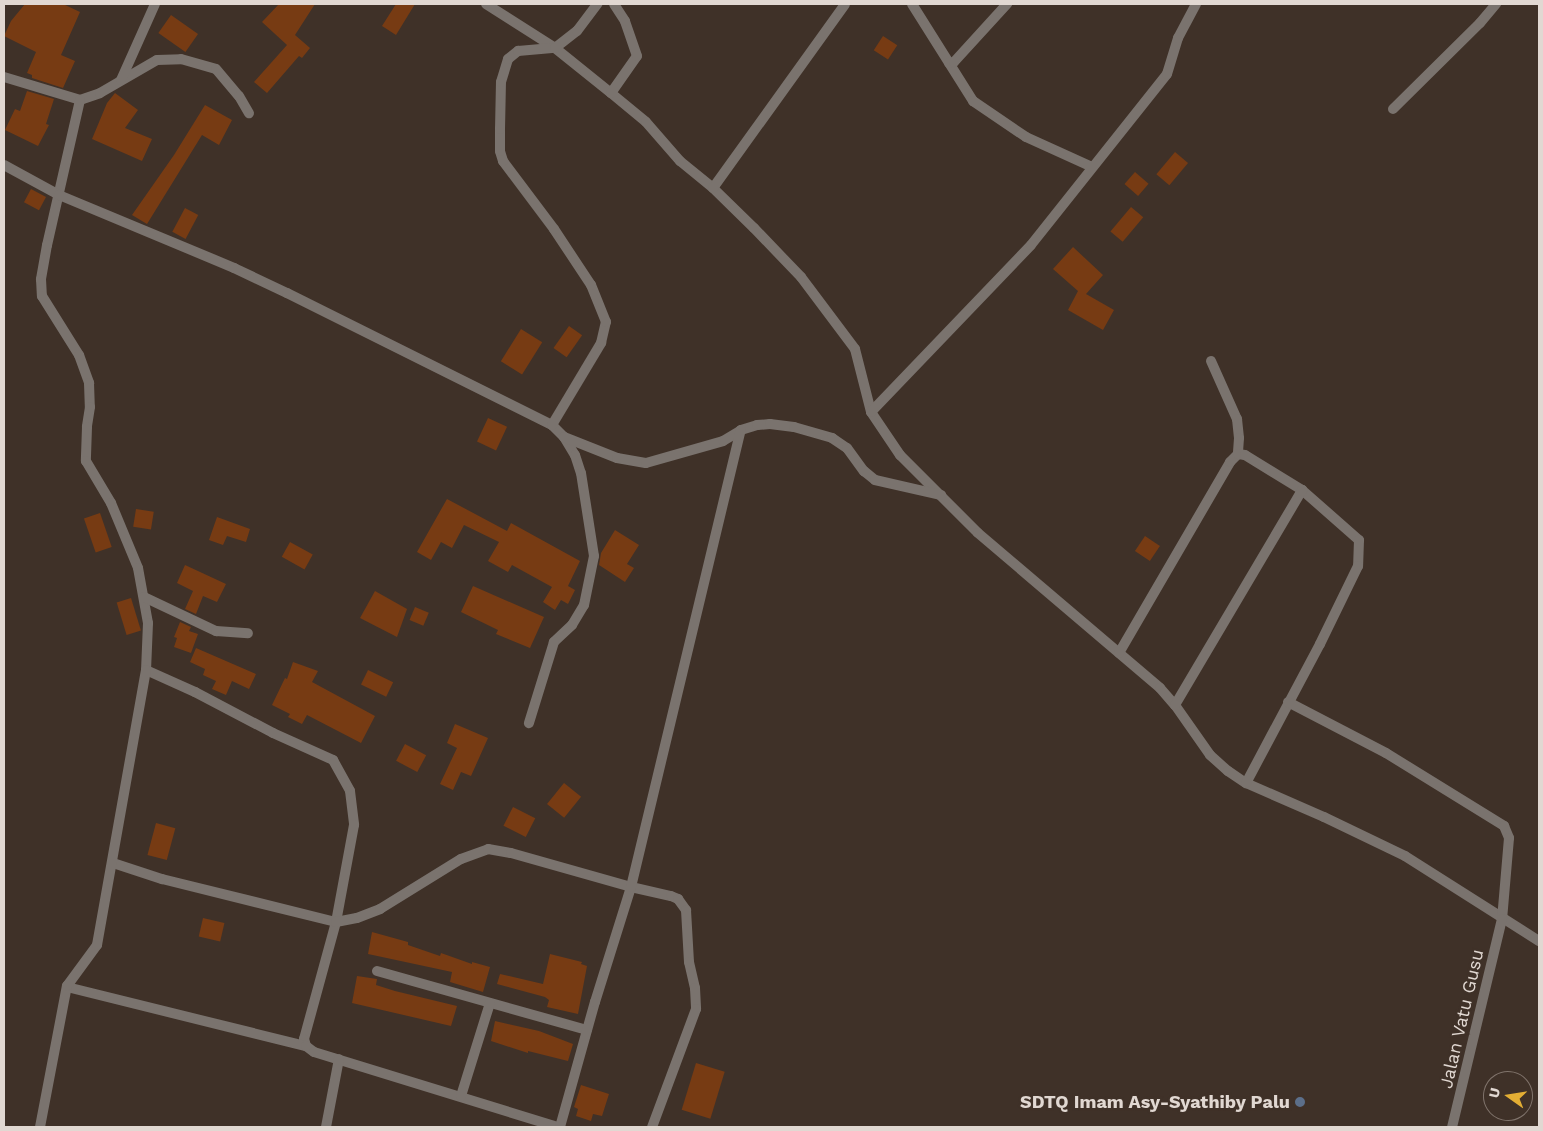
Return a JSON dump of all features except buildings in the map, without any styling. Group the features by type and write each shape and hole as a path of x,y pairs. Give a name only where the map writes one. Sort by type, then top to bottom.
{"street":[{"path":"120,80 155,4"},
{"path":"486,4 555,48 646,122 680,161 713,188 800,277 855,349 871,412 900,455 978,533 1160,688 1175,705 1210,755 1228,771 1246,783 1324,817 1405,856 1539,941"},
{"path":"552,425 601,343 606,322 592,285 554,229 503,161 500,150 501,82 508,59 518,51 555,48 578,32 597,4"},
{"path":"611,93 637,56 626,21 614,4"},
{"path":"713,188 845,4"},
{"path":"912,4 973,102 1026,137 1092,167"},
{"path":"948,64 954,62 1007,4"},
{"path":"871,412 1031,245 1167,74 1178,38 1196,4"},
{"path":"1394,109 1480,23 1496,4"},
{"path":"4,77 80,100 100,93 156,60 188,61 216,69 239,96 250,113"},
{"path":"40,1127 67,987 97,945 113,864 146,670 148,623 138,568 111,503 86,461 87,427 90,407 89,383 79,355 42,296 41,279 80,100"},
{"path":"4,165 59,195 234,268 552,425 564,437 576,455 581,473 594,556 584,605 572,625 554,642 530,724"},
{"path":"1119,653 1230,462 1238,454 1237,419 1211,361"},
{"path":"564,437 617,458 646,463 724,441 741,430 770,424 832,438 847,448 864,471 874,480 941,496"},
{"path":"67,987 306,1046 314,1052 559,1127 631,888 741,430"},
{"path":"1238,454 1245,455 1302,490 1359,540 1359,557 1354,575 1246,783"},
{"path":"1175,705 1302,490"},
{"path":"144,597 216,630 248,633"},
{"path":"146,670 195,692 273,733 332,760 350,791 354,824 336,922 304,1038 306,1046"},
{"name":"Jalan Vatu Gusu","path":"1288,702 1386,753 1504,826 1510,838 1502,919 1452,1127"},
{"path":"113,864 162,879 336,922 356,918 380,909 461,859 488,849 511,853 631,888 678,899 686,910 689,962 695,988 696,1009 652,1127"},
{"path":"377,971 587,1030"},
{"path":"462,1096 490,1004"},
{"path":"326,1127 338,1059"}],"place":[{"name":"SDTQ Imam Asy-Syathiby Palu","path":"1300,1102"}]}
